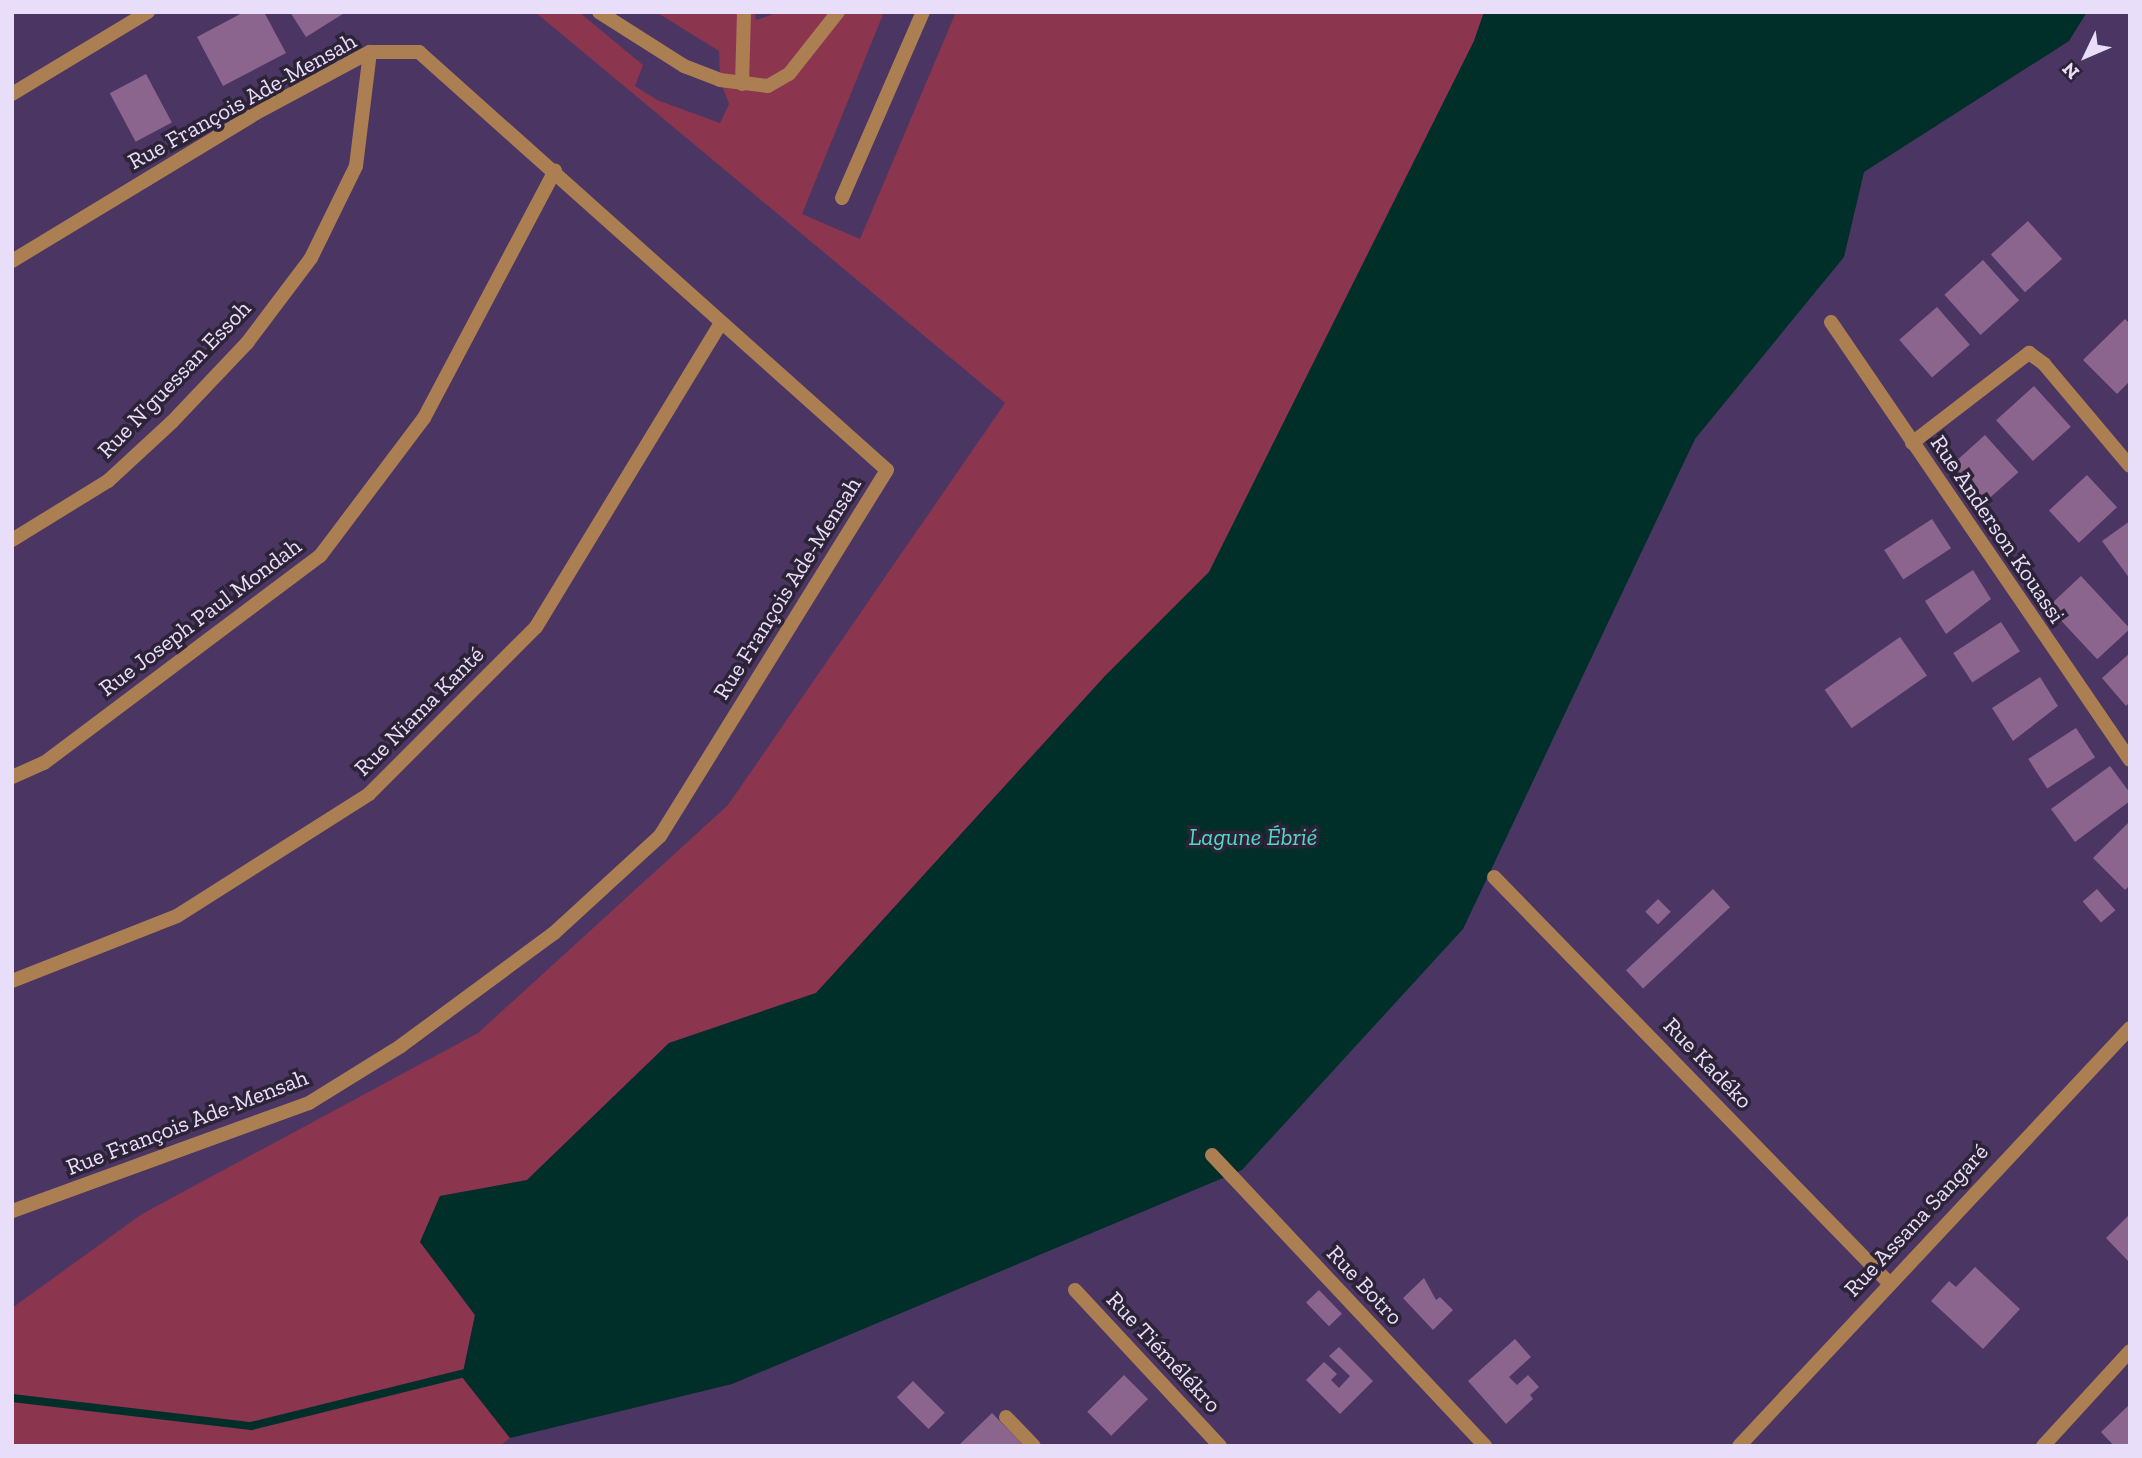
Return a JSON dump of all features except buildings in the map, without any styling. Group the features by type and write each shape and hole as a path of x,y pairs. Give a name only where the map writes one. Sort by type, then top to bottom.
{"street":[{"path":"12,94 148,12"},
{"path":"599,12 684,66 742,84 768,86 789,74 838,12"},
{"path":"742,84 744,12"},
{"path":"842,198 923,12"},
{"name":"Rue François Ade-Mensah","path":"12,261 256,113 370,52 419,52 887,470 660,836 554,933 401,1046 309,1103 12,1211"},
{"name":"Rue N'guessan Essoh","path":"12,540 108,481 172,422 247,343 311,258 356,166 370,52"},
{"name":"Rue Joseph Paul Mondah","path":"12,777 44,763 320,556 424,418 555,171"},
{"name":"Rue Anderson Kouassi","path":"1831,322 2130,760"},
{"name":"Rue Niama Kanté","path":"12,981 177,916 369,794 536,627 721,323"},
{"path":"1912,443 2029,354 2044,364 2130,466"},
{"name":"Rue Kadéko","path":"1494,877 1888,1282"},
{"name":"Rue Assana Sangaré","path":"1739,1446 1888,1282 2130,1028"},
{"name":"Rue Botro","path":"1212,1155 1485,1446"},
{"name":"Rue Tiémélékro","path":"1075,1290 1220,1446"},
{"path":"2043,1446 2130,1351"},
{"path":"1006,1416 1034,1446"}],"shaded area":[{"path":"535,12 579,12 643,65 635,86 657,100 720,123 729,104 720,80 719,51 656,12 755,12 756,20 779,12 884,12 802,214 860,239 956,12 1484,12 1474,41 1209,572 1105,676 816,993 669,1043 527,1180 440,1196 420,1242 475,1315 462,1377 510,1438 500,1446 12,1446 12,1308 142,1214 478,1033 728,805 1005,403"}],"water":[{"name":"Lagune Ébrié","path":"1484,12 2087,12 2069,41 1864,172 1844,257 1695,439 1463,929 1242,1170 732,1384 510,1438 462,1377 475,1315 420,1242 440,1196 527,1180 669,1043 816,993 1105,676 1209,572 1474,41"}],"waterway":[{"path":"12,1398 251,1426 470,1372"}]}
